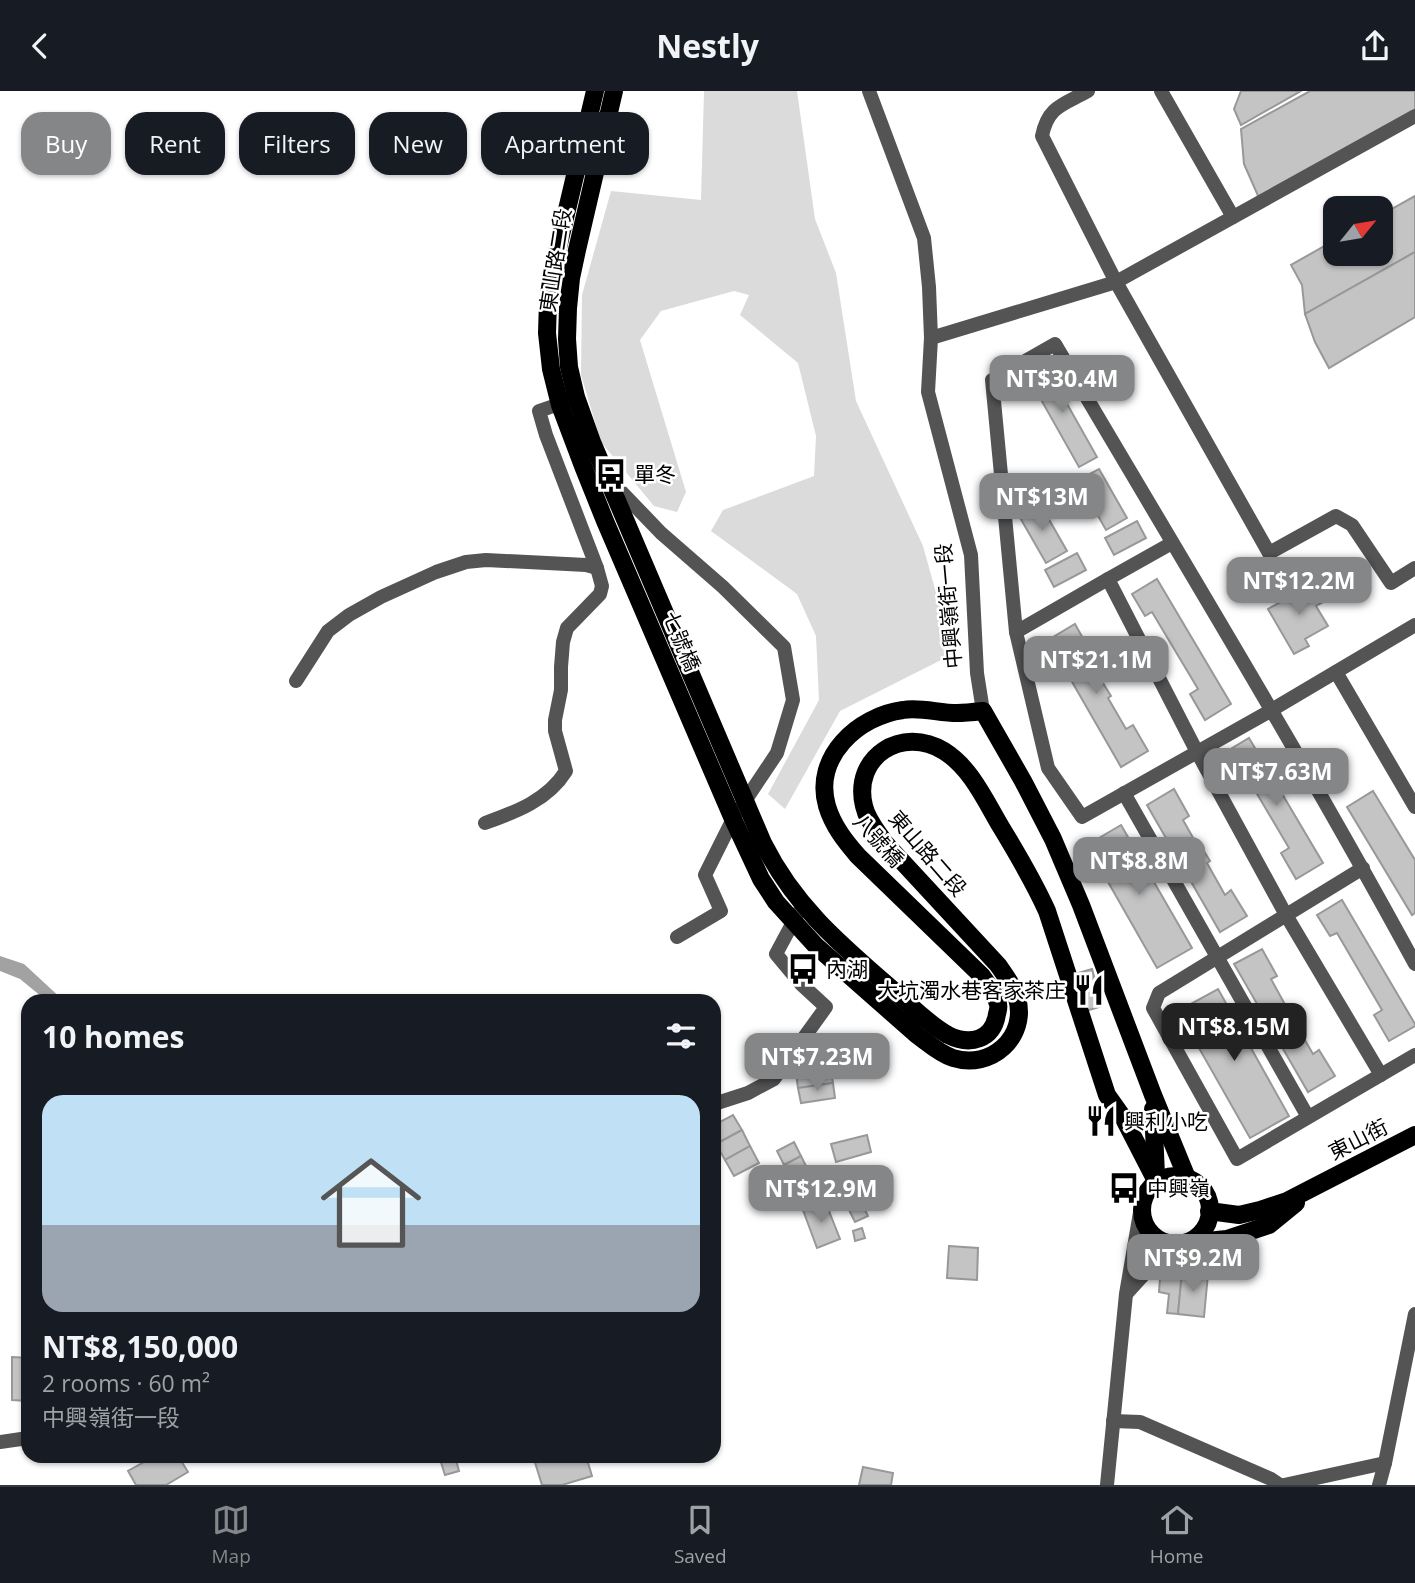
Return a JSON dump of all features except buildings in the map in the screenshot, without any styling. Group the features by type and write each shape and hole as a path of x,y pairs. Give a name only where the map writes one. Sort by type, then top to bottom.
{"main road":[{"name":"東山路二段","path":"595,91 553,269 547,333 551,369 606,475 614,518"},
{"name":"東山路二段","path":"614,91 571,278 567,339 568,401 583,466 614,518"},
{"name":"七號橋","path":"614,518 744,799"},
{"name":"七號橋","path":"614,518 716,779"},
{"name":"八號橋","path":"803,906 843,946 934,1026 961,1040 986,1036 996,1023 999,1006 992,990 982,976 845,842 834,825 826,804 825,783 830,760 842,741 860,725 883,714 905,709 957,713 983,711"},
{"name":"中興嶺街一段","path":"983,711 1053,839 1187,1178"},
{"name":"東山路二段","path":"716,779 761,879 793,922 917,1035 951,1058 982,1060 995,1055 1007,1045 1015,1031 1019,1016 1017,998 1009,980 872,825 864,807 862,791 864,776 871,762 883,749 899,742 929,743 950,755 972,778 1035,884 1051,922 1107,1095 1124,1119 1157,1183"},
{"path":"744,799 774,865 803,906"},
{"name":"中興嶺街一段","path":"1153,1095 1157,1183"},
{"name":"東山街","path":"1209,1211 1239,1215 1287,1201 1415,1135"},
{"path":"1168,1177 1187,1178 1203,1190 1208,1200 1208,1222 1194,1239 1172,1244 1161,1241 1151,1234 1144,1224 1142,1201 1146,1193 1168,1177"},
{"name":"東山街","path":"1184,1243 1227,1240 1269,1225 1322,1183"}],"street":[{"name":"中興嶺街一段","path":"869,91 924,238 931,338 928,392 971,555 977,673 983,711"},
{"path":"1088,91 1053,110 1045,121 1042,136 1116,282 1269,553 1336,516 1352,525 1391,583 1415,568"},
{"path":"1161,91 1233,217"},
{"path":"931,338 1116,282 1415,116"},
{"path":"1415,625 1270,711 1082,817 1048,768 1016,632 992,380 1055,344 1270,711 1363,868 1415,964"},
{"path":"485,823 522,810 554,786 566,771 555,731 561,690 563,642 568,628 600,594 602,586 539,411 568,401"},
{"path":"606,475 661,533 723,587 785,647 793,700 777,753 744,799 705,875 721,911 677,937"},
{"path":"1016,632 1172,543"},
{"path":"296,681 328,631 349,615 436,572 466,562 486,560 586,565 597,568"},
{"path":"1108,579 1197,752 1286,915 1381,1075"},
{"path":"1336,672 1415,807"},
{"path":"1124,793 1308,1117"},
{"path":"1363,868 1159,993 1153,1008 1237,1159 1415,1055"},
{"path":"721,1102 748,1093 774,1079 826,1007 801,984 776,954 803,906"},
{"path":"1107,1485 1126,1294 1142,1201"},
{"name":"東山街","path":"1126,1294 1157,1260 1184,1243"},
{"path":"1379,1485 1415,1314"},
{"path":"1113,1421 1140,1422 1282,1485 1385,1462"},
{"path":"0,1442 21,1439"}],"shaded area":[{"path":"704,91 797,91 815,219 836,273 856,401 923,546 953,654 840,711 785,809 768,794 819,700 816,636 797,594 711,531 723,510 814,476 816,436 798,363 740,315 749,295 734,291 661,311 640,340 686,492 677,512 654,506 601,442 581,375 582,295 611,191 701,200"},
{"path":"0,956 24,964 56,994 38,994 20,979 0,971"}],"place":[{"name":"單冬","path":"611,474"},
{"name":"內湖","path":"803,969"},
{"name":"大坑濁水巷客家茶庄","path":"1089,990"},
{"name":"興利小吃","path":"1101,1121"},
{"name":"中興嶺","path":"1124,1188"}]}
